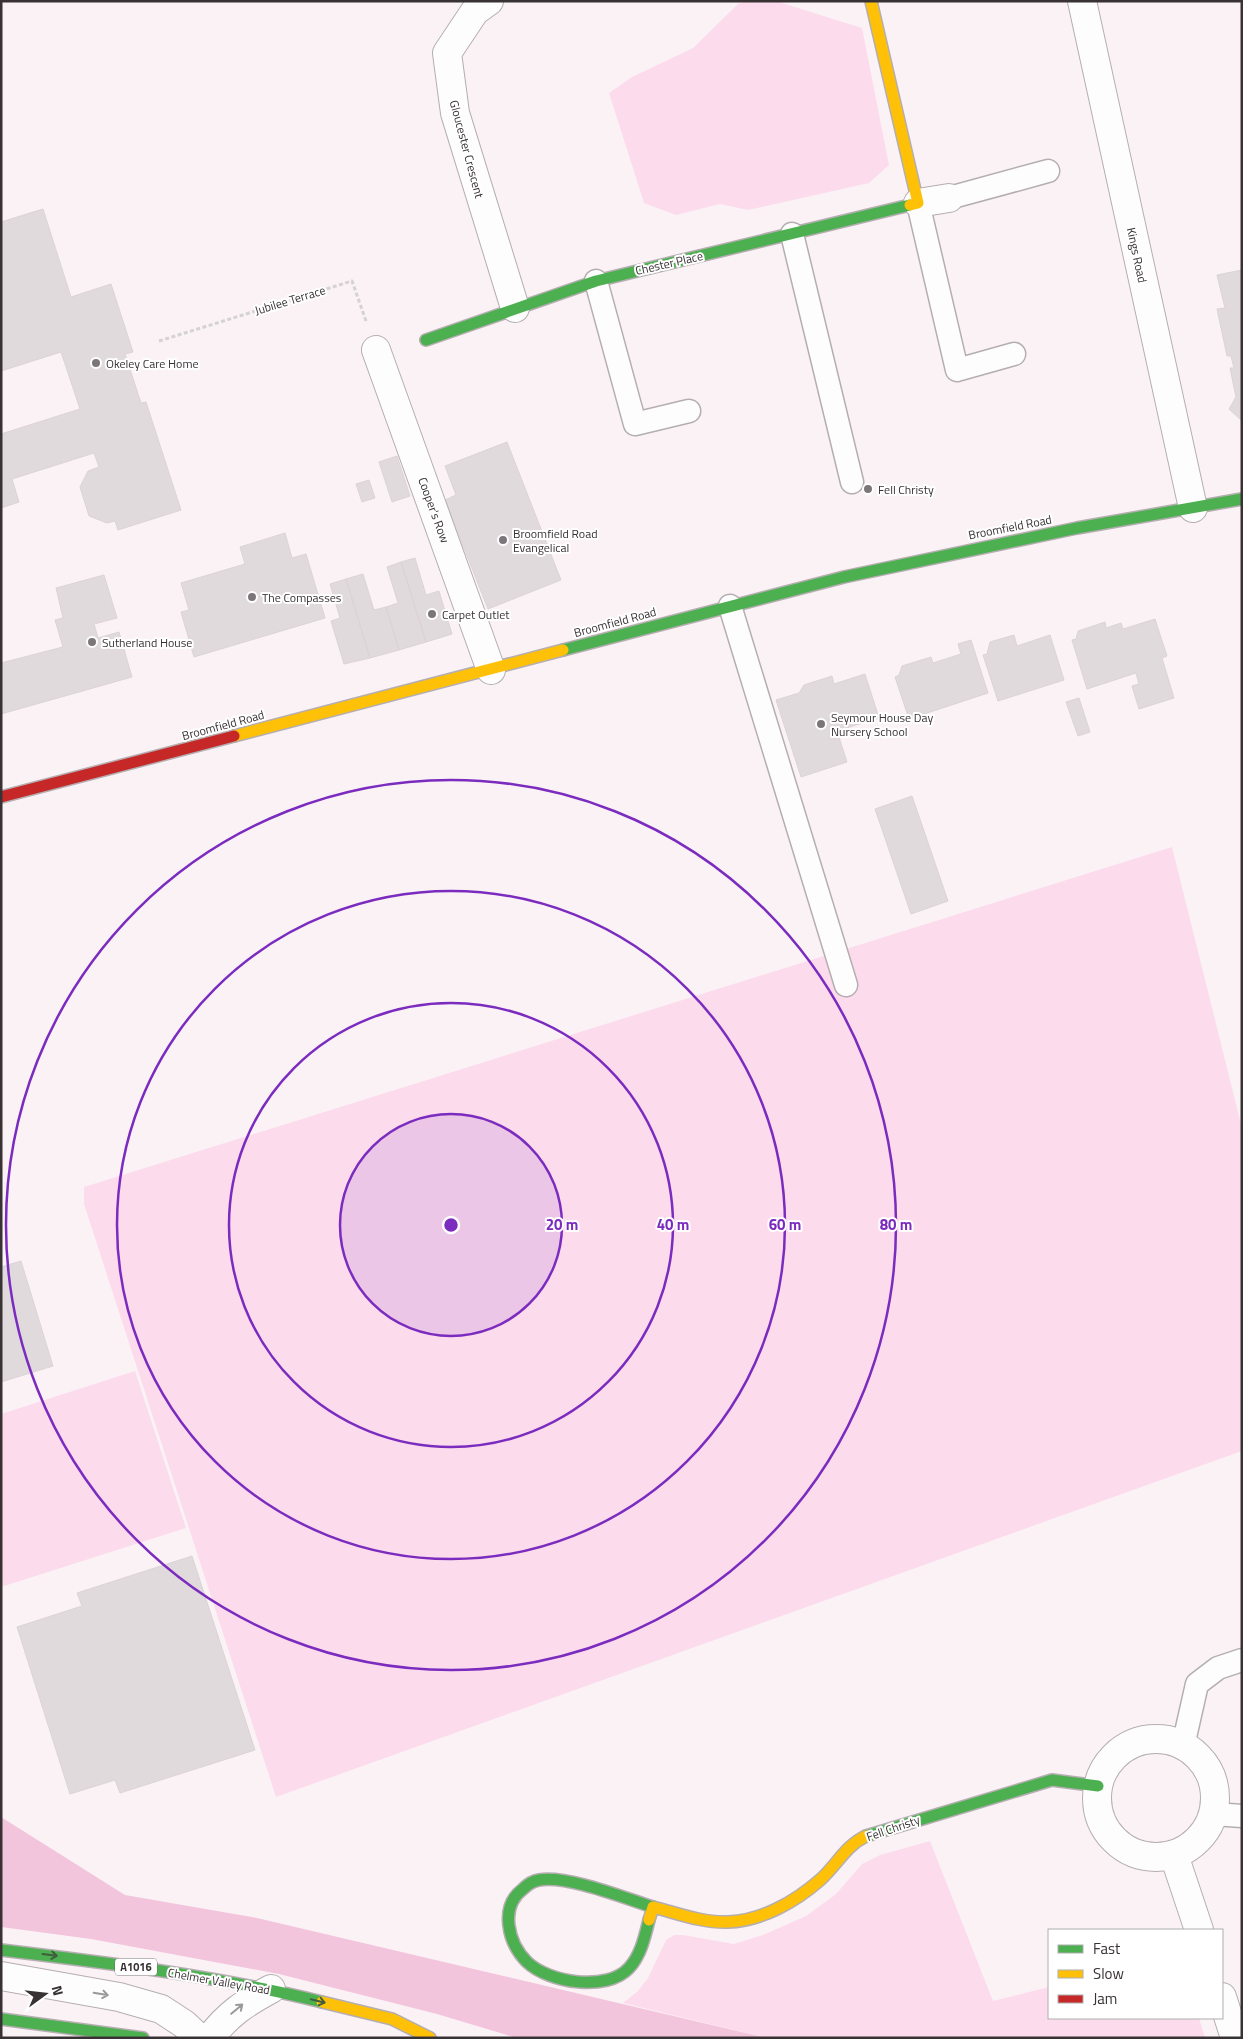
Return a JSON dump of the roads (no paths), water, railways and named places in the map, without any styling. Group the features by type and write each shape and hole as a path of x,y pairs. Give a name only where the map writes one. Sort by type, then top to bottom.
{"main road":[{"path":"871,1 918,203"},
{"name":"Chester Place","path":"426,340 596,281 918,203"},
{"name":"Broomfield Road","path":"1,798 844,577 960,551 1242,499"},
{"name":"Fell Christy","path":"653,1907 638,1956 625,1972 605,1982 582,1982 548,1974 530,1965 518,1950 510,1930 509,1907 520,1889 538,1880 556,1880 707,1920 728,1922 751,1919 794,1899 820,1880 852,1844 874,1833 1052,1780 1098,1786"},
{"name":"Chelmer Valley Road","path":"1,1950 110,1962 271,1989 392,2018 430,2038"},
{"path":"1,2019 126,2037"}],"street":[{"name":"Gloucester Crescent","path":"489,1 475,11 447,53 455,114 515,308"},
{"name":"Kings Road","path":"1082,1 1193,508"},
{"name":"Chester Place","path":"918,203 949,198"},
{"name":"Cooper's Row","path":"376,350 491,670"},
{"path":"1148,1739 1166,1740 1183,1746 1199,1758 1211,1774 1216,1794 1214,1814 1205,1832 1192,1846 1174,1855 1154,1858 1134,1854 1116,1842 1104,1826 1098,1807 1098,1786 1104,1769 1116,1754 1131,1745 1148,1739"},
{"path":"1174,1855 1199,1929"},
{"path":"1,1976 119,1997 161,2009 184,2024 199,2038"},
{"path":"210,2038 222,2021 243,2004 271,1989"},
{"path":"1223,2000 1235,2038"}],"lane":[{"path":"949,198 1048,171"},
{"path":"918,203 957,370 1014,354"},
{"path":"792,234 852,482"},
{"path":"596,281 635,424 689,410"},
{"path":"730,606 846,985"},
{"path":"1183,1746 1197,1684 1218,1668 1242,1660"},
{"path":"1214,1814 1242,1816"}],"place":[{"name":"Okeley Care Home","path":"96,363"},
{"name":"Fell Christy","path":"868,489"},
{"name":"Broomfield Road Evangelical","path":"503,540"},
{"name":"The Compasses","path":"252,597"},
{"name":"Carpet Outlet","path":"432,614"},
{"name":"Sutherland House","path":"92,642"},
{"name":"Seymour House Day Nursery School","path":"821,724"}]}
